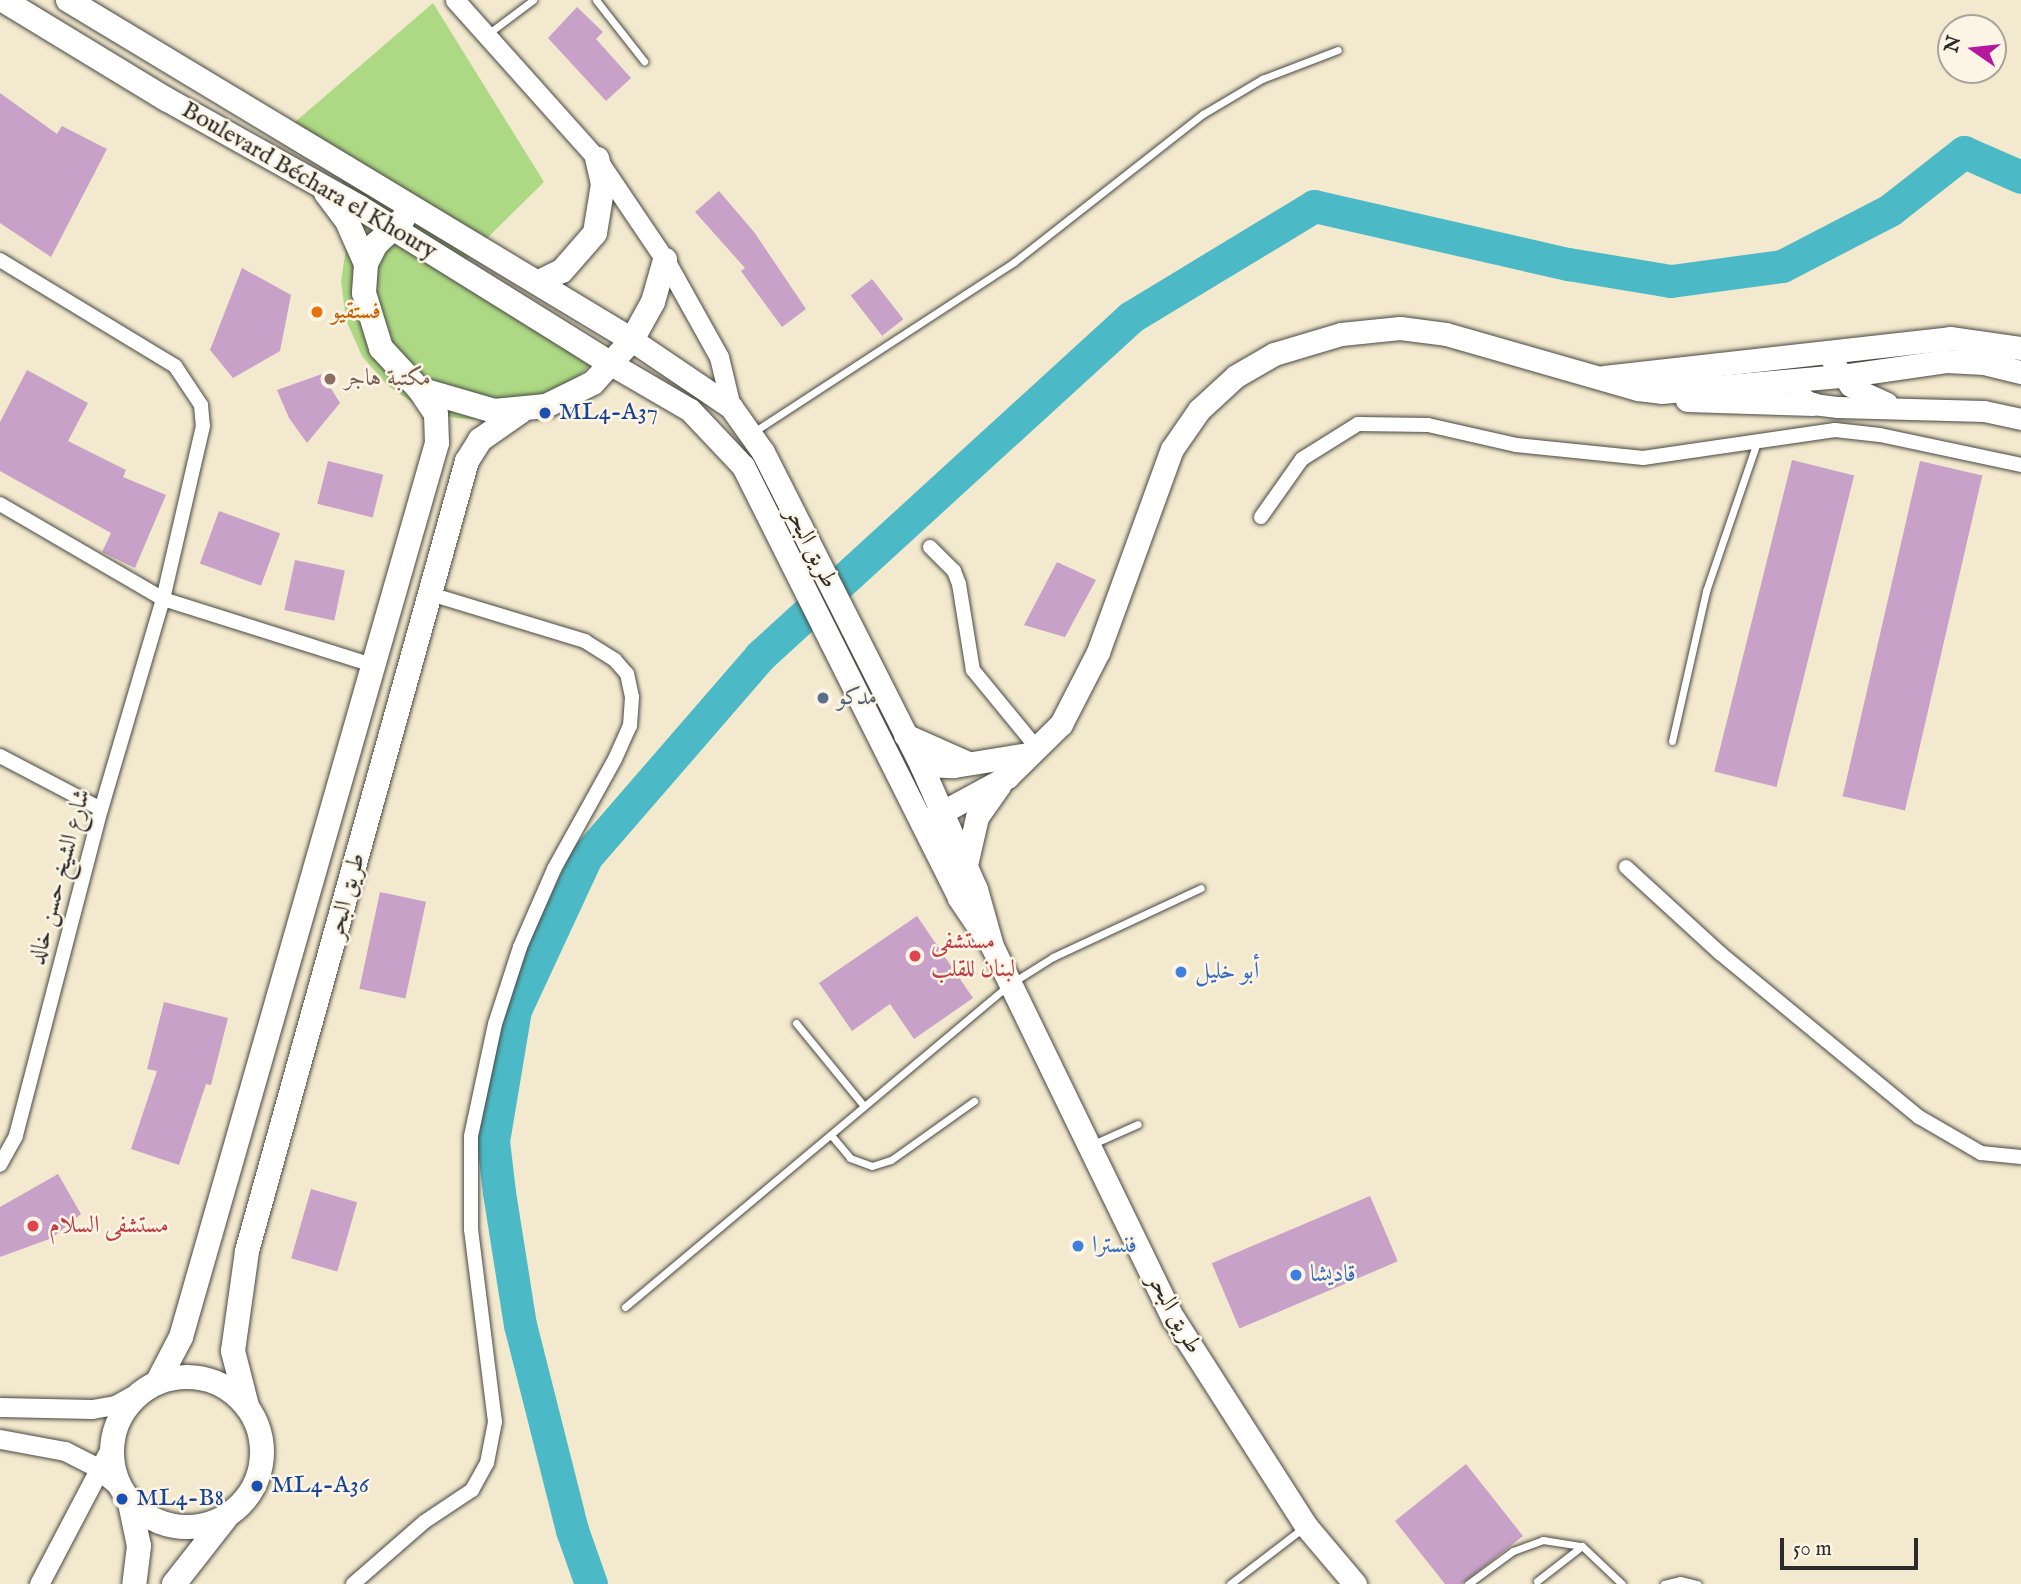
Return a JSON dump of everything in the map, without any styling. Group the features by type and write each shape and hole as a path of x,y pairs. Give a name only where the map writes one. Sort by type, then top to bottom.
{"highway":[{"name":"Boulevard Béchara el Khoury","path":"3,0 166,99 391,227 613,365"},
{"name":"Boulevard Béchara el Khoury","path":"68,0 499,257"},
{"path":"166,99 186,70"},
{"path":"539,282 571,263 594,233 602,209 597,159"},
{"path":"319,184 347,221 366,264"},
{"path":"366,264 391,227 418,209"},
{"name":"طريق البحر","path":"499,257 632,341"},
{"path":"613,365 632,341 653,302 665,260"},
{"name":"طريق البحر","path":"152,1385 181,1337 437,443 436,414 419,389 398,370 373,330 364,293 366,264"},
{"path":"589,350 604,322"},
{"name":"طريق البحر","path":"247,1406 233,1339 247,1251 467,461 480,440 520,412 570,397 613,365"},
{"name":"طريق البحر","path":"419,389 494,411 520,412"},
{"path":"134,1584 139,1546 112,1445 118,1421 152,1385 192,1377 212,1381 247,1406 258,1428 260,1465 246,1499 228,1516 174,1584"},
{"path":"125,1495 157,1522 181,1528 205,1526 228,1516"}],"main road":[{"path":"966,865 977,817 1006,777 1061,724 1079,695 1172,449 1199,410 1236,376 1275,354 1340,334 1400,328 1446,334 1701,403 1896,406 1984,411 2021,419"},
{"path":"1601,378 1968,338 2021,348"},
{"name":"طريق البحر","path":"632,341 731,407 752,433 922,823 958,898 992,946"},
{"path":"1827,353 1842,376 1861,393 1896,406"},
{"path":"1791,357 1793,380 1800,396 1813,404"},
{"path":"1661,392 1842,376 1964,360 2021,372"},
{"name":"طريق البحر","path":"613,365 666,392 729,447 827,605 921,765 966,865 992,946 1173,1318 1306,1526 1355,1584"},
{"path":"905,735 971,764"},
{"path":"921,765 971,764 1032,751"},
{"path":"922,823 1006,777"}],"street":[{"path":"455,0 597,159 665,260 719,357 731,407"},
{"name":"شارع الشيخ حسن خالد","path":"0,260 150,348 192,385 201,405 202,426 163,599 100,809 16,1136 0,1165"},
{"path":"1261,517 1302,459 1358,424 1428,425 1516,445 1643,458 1756,445 1786,435 1835,430 1880,435 2021,465"},
{"path":"0,504 163,599 375,666"},
{"path":"930,547 954,571 959,584 973,670 1032,751"},
{"path":"353,1584 424,1522 472,1490 487,1463 495,1422 471,1229 471,1136 495,1024 520,947 554,869 615,759 630,726 632,697 626,674 615,660 585,641 430,594"},
{"path":"0,755 100,809"},
{"path":"1626,867 1720,953 1919,1117 1981,1153 2021,1157"},
{"path":"0,1407 92,1409 115,1405 152,1385"},
{"path":"0,1439 65,1451 99,1470 125,1495"},
{"path":"39,1584 112,1445"}],"lane":[{"path":"487,35 533,0"},
{"path":"596,0 643,61"},
{"path":"752,433 1014,262 1203,114 1262,79 1338,50"},
{"path":"1671,740 1706,592 1756,445"},
{"path":"625,1307 1010,984 1053,957 1201,888"},
{"path":"796,1023 864,1106"},
{"path":"831,1135 850,1158 872,1166 891,1160 974,1101"},
{"path":"1090,1146 1138,1124"},
{"path":"1230,1584 1306,1526"},
{"path":"1468,1584 1513,1551 1534,1543 1561,1541 1582,1546 1622,1584"},
{"path":"1537,1581 1582,1546"},
{"path":"1664,1584 1680,1580 1698,1584"}],"green space":[{"path":"433,3 544,182 463,262 595,358 572,385 490,420 454,418 419,407 387,385 362,356 346,320 341,281 347,243 363,207 294,123"}],"building":[{"path":"577,7 603,32 596,39 631,78 606,101 548,38"},
{"path":"0,93 57,134 62,126 107,149 51,257 0,223"},
{"path":"719,191 754,232 806,309 782,327 741,271 745,268 695,212"},
{"path":"242,268 291,295 280,351 233,378 210,350"},
{"path":"872,279 903,319 882,336 851,296"},
{"path":"27,370 88,403 68,441 126,470 123,477 166,495 135,568 102,552 111,533 0,471 0,422"},
{"path":"322,374 340,403 307,443 289,418 277,390"},
{"path":"1792,460 1854,475 1776,787 1714,771"},
{"path":"328,461 383,475 373,517 317,504"},
{"path":"1920,461 1982,475 1905,811 1843,796"},
{"path":"219,511 280,533 261,586 200,564"},
{"path":"295,560 345,571 334,620 284,610"},
{"path":"1057,562 1096,580 1065,637 1024,625"},
{"path":"380,892 426,902 405,999 359,989"},
{"path":"917,916 973,998 914,1039 890,1004 852,1031 819,983"},
{"path":"164,1002 228,1018 211,1085 206,1084 179,1165 131,1149 157,1071 147,1069"},
{"name":"مستشفى السلام","path":"58,1174 81,1214 52,1238 0,1257 0,1207"},
{"path":"311,1189 357,1202 337,1271 291,1258"},
{"path":"1370,1196 1398,1261 1239,1329 1212,1263"},
{"path":"1466,1464 1523,1536 1462,1584 1445,1584 1395,1521"}],"waterway":[{"path":"591,1584 572,1530 520,1325 499,1192 493,1141 515,1010 586,857 760,656 1131,317 1314,206 1568,264 1671,281 1782,266 1890,210 1964,152 2021,177"}],"place":[{"name":"فستقيو","path":"317,312"},
{"name":"مكتبة هاجر","path":"330,379"},
{"name":"ML4-A37","path":"545,413"},
{"name":"مدكو","path":"823,698"},
{"name":"مستشفى لبنان للقلب","path":"915,956"},
{"name":"أبو خليل","path":"1181,972"},
{"name":"مستشفى السلام","path":"33,1226"},
{"name":"فنسترا","path":"1078,1246"},
{"name":"قاديشا","path":"1296,1275"},
{"name":"ML4-A36","path":"257,1486"},
{"name":"ML4-B8","path":"122,1499"}]}
